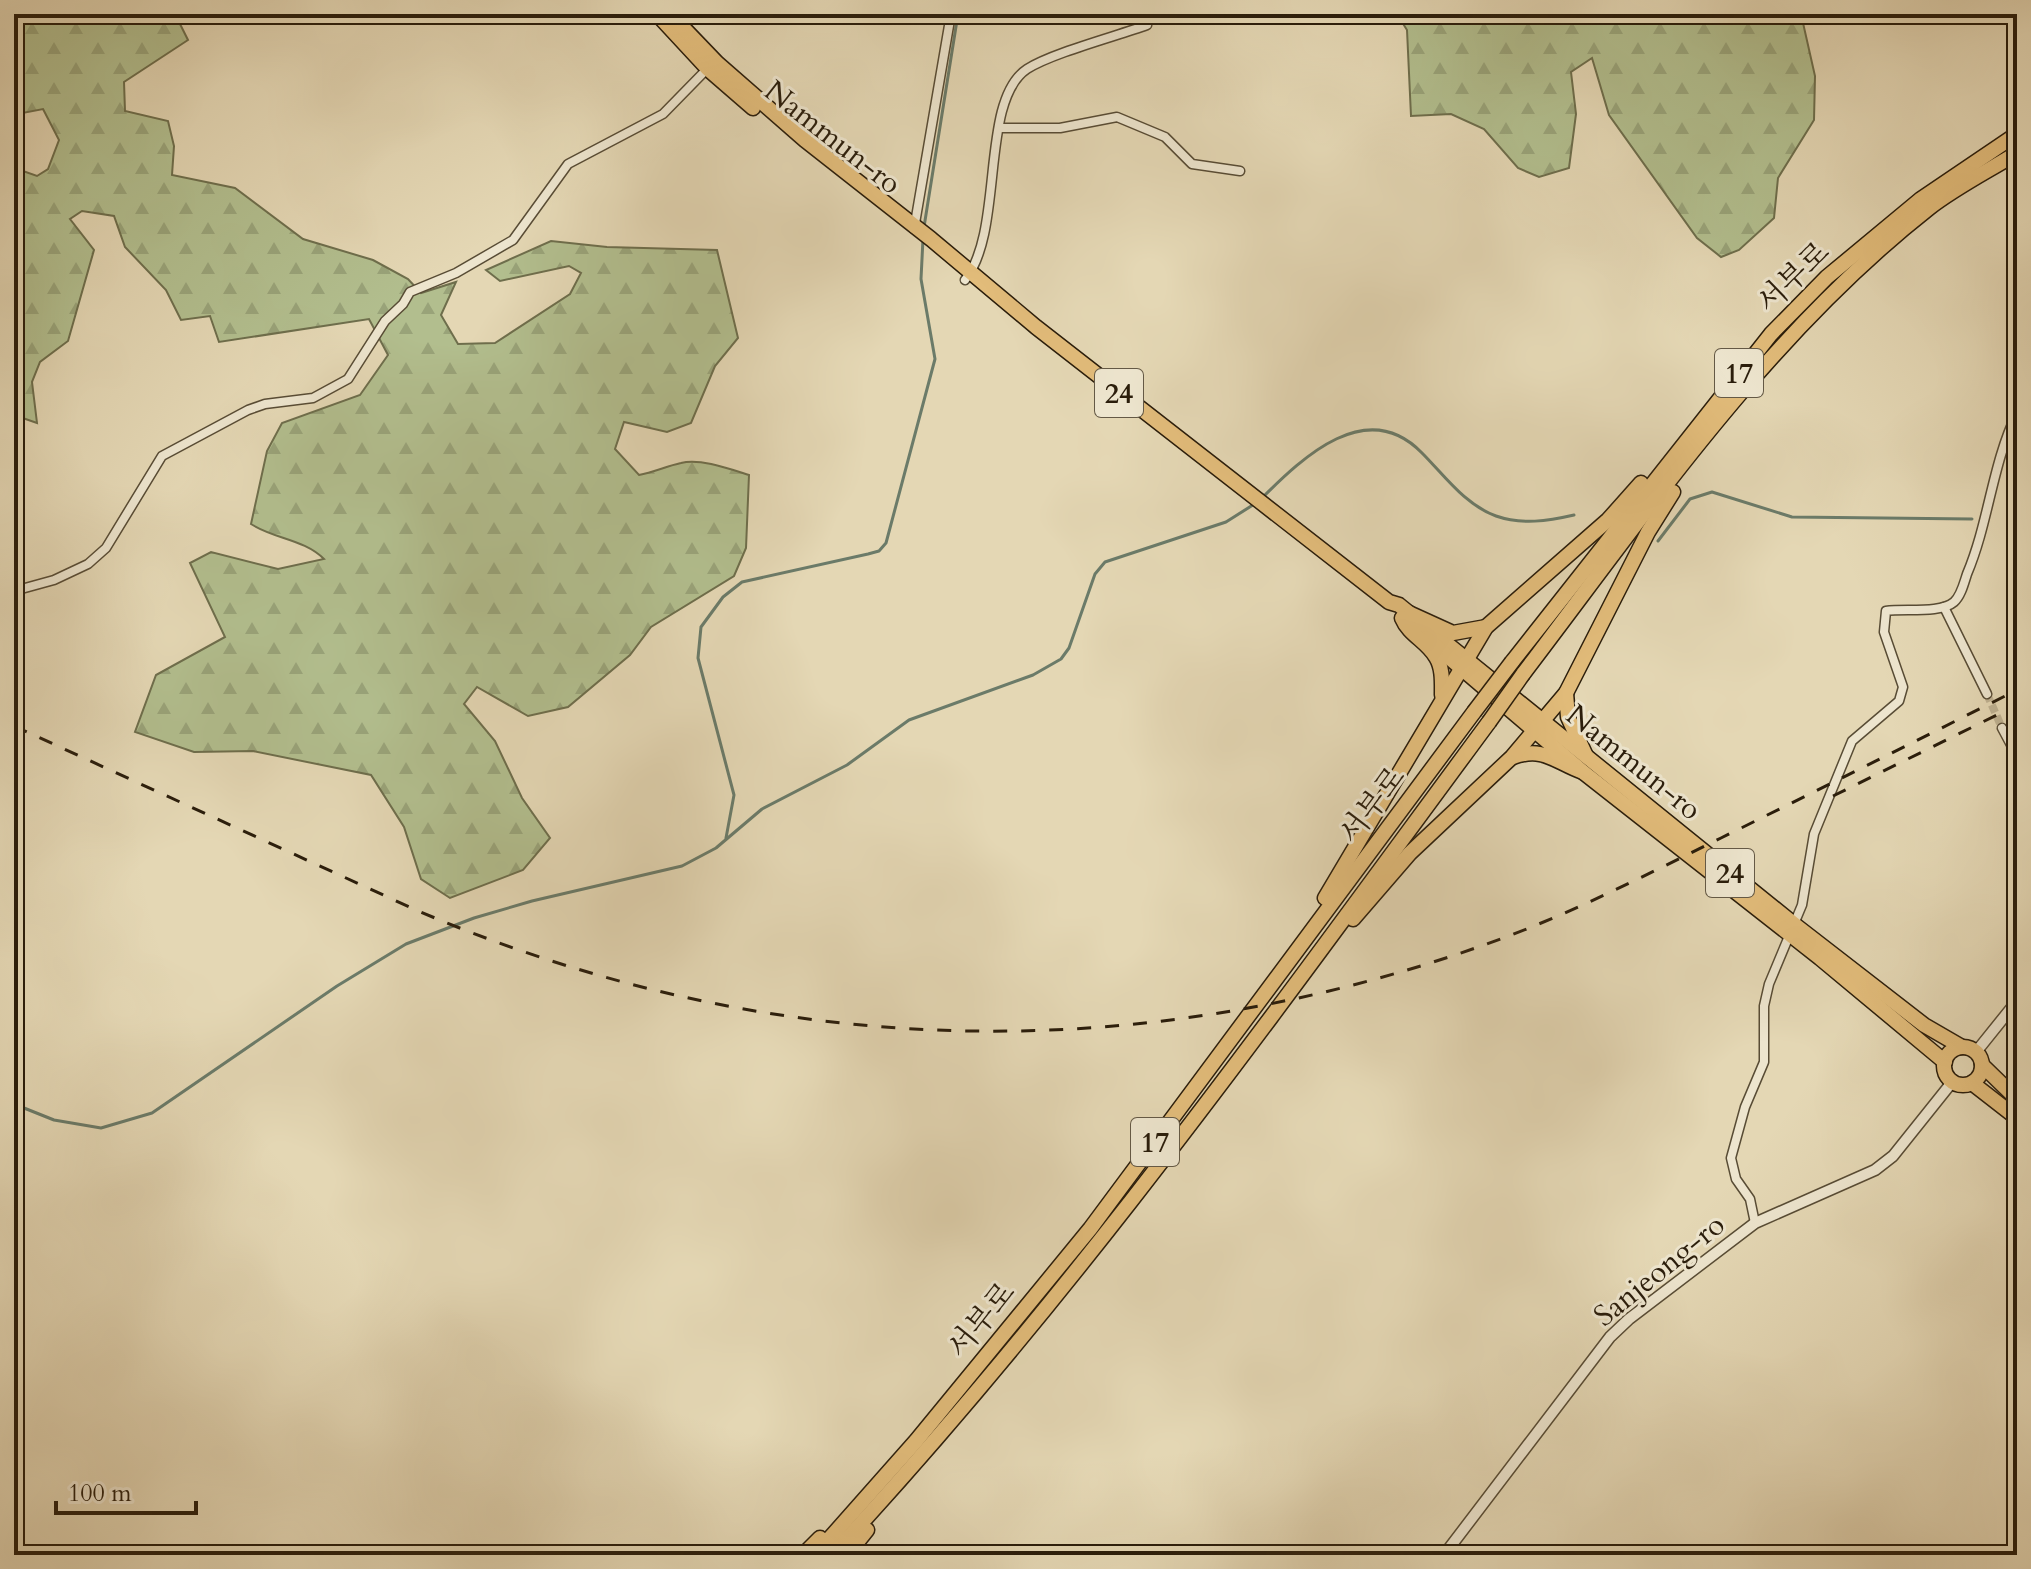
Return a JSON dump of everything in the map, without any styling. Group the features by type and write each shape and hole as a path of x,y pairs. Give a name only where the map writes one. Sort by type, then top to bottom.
{"main road":[{"name":"Nammun-ro","path":"657,14 711,65 968,276 988,288 1464,663 1539,726 1583,772 1793,931 1924,1025 1973,1055 2017,1099"},
{"name":"Nammun-ro","path":"670,14 711,65"},
{"name":"서부로","path":"815,1555 916,1441 1090,1229 1512,662 1703,415 1771,334 1827,277 1921,199 2017,134"},
{"name":"서부로","path":"832,1555 937,1443 1067,1282 1289,991 1523,674 1772,354 1860,264 1932,205 2017,153"},
{"path":"1274,981 1347,863 1442,695 1486,627 1608,520 1703,415"},
{"path":"1289,991 1410,853 1512,757 1566,693 1648,532 1717,424"},
{"path":"1442,695 1440,665 1435,654 1406,628 1405,616 1453,633 1486,627"},
{"path":"1566,693 1568,717 1586,756"},
{"name":"Nammun-ro","path":"1539,726 1586,756 1793,931 1945,1062 1947,1074 1953,1081"},
{"path":"1512,757 1540,751 1552,754 1583,772"},
{"path":"1945,1062 1951,1051 1973,1055 1979,1077 1972,1083"},
{"path":"1953,1081 1972,1083 2017,1118"},
{"path":"803,1555 916,1441"},
{"path":"847,1555 937,1443"}],"street":[{"path":"921,235 951,14"},
{"path":"968,276 980,255 1008,88 1029,67 1147,25"},
{"path":"14,591 54,580 88,564 106,548 162,456 248,410 265,404 313,398 348,379 385,321 403,304 410,292 456,273 513,240 568,164 663,114 711,65"},
{"path":"1000,128 1060,128 1117,117 1165,137 1192,164 1240,171"},
{"path":"1755,1223 1750,1199 1736,1179 1731,1158 1745,1107 1764,1062 1764,1006 1769,984 1793,931 1814,834 1852,741 1899,701 1903,687 1884,632 1886,611 1944,607 1958,595 1977,550 2006,437 2017,413"},
{"path":"1944,607 1987,694"},
{"path":"2002,728 2017,756"},
{"path":"1973,1055 2017,1001"},
{"name":"Sanjeong-ro","path":"1444,1555 1610,1337 1629,1319 1755,1223 1875,1170 1893,1156 1953,1081"}],"green space":[{"path":"14,14 175,14 188,40 124,82 125,111 168,121 174,146 172,175 235,188 303,239 373,260 408,279 421,293 456,282 441,315 458,344 495,343 570,294 581,273 569,266 500,281 486,270 551,241 607,247 717,250 738,338 715,366 691,423 667,432 624,422 615,449 639,475 676,464 697,462 749,475 746,548 734,576 651,627 630,655 568,707 528,716 477,687 464,704 495,741 522,798 550,838 523,870 450,898 421,879 404,827 371,775 253,751 194,752 135,732 156,675 225,637 190,563 211,552 278,569 324,559 307,547 251,524 267,451 282,423 360,395 388,355 369,319 219,342 210,316 181,320 166,290 125,247 114,216 82,211 70,219 94,250 68,341 40,362 32,382 37,423 14,415 19,368 14,364","holes":["43,109 59,140 48,169 37,176 20,170 17,114"]},
{"path":"1397,14 1801,14 1815,76 1814,120 1778,178 1774,218 1739,250 1721,257 1697,238 1609,115 1592,58 1571,72 1576,114 1569,168 1539,177 1518,168 1484,129 1451,114 1411,116 1407,30"}],"waterway":[{"path":"924,227 958,14"},
{"path":"726,838 734,795 698,658 701,627 723,597 742,582 868,554 879,551 886,543 935,359 921,279 923,239"},
{"path":"1262,498 1316,451 1358,431 1380,430 1401,437 1422,453 1474,505 1496,516 1535,521 1574,515"},
{"path":"1658,541 1690,499 1712,492 1792,517 1972,519"},
{"path":"14,1104 54,1120 101,1128 152,1113 337,986 406,944 474,918 532,901 682,866 716,848 762,809 847,765 909,720 1033,675 1061,659 1069,648 1095,574 1105,562 1226,522 1256,503"}],"tunnel":[{"path":"1987,694 2002,728"}],"railway":[{"path":"14,726 416,910 550,960 685,997 821,1021 958,1031 1096,1027 1233,1011 1370,981 1506,937 1561,915 2017,690"},
{"path":"1833,796 2017,705"}]}
